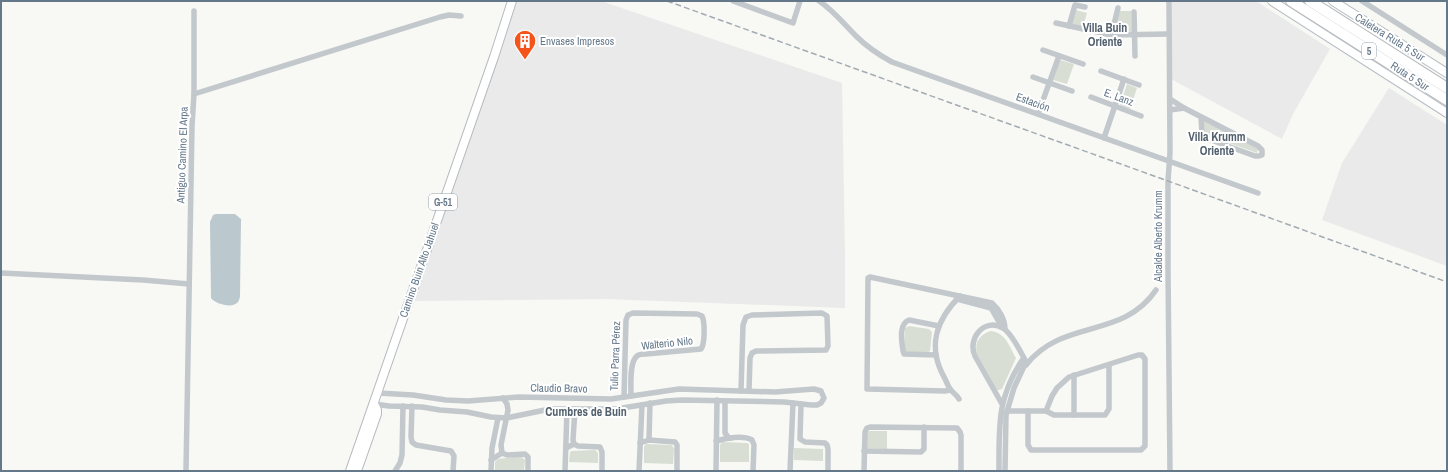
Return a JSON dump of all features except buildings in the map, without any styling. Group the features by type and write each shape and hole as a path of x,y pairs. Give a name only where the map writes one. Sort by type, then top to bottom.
{"highway":[{"name":"Ruta 5 Sur","path":"1291,1 1447,100"},
{"name":"Ruta 5 Sur","path":"1310,1 1447,88"}],"main road":[{"name":"Camino Buin Alto Jahuel","path":"350,471 378,394 512,1"},
{"path":"1272,1 1447,113"},
{"name":"Caletera Ruta 5 Sur","path":"1333,1 1447,73"},
{"name":"Camino Buin Alto Jahuel","path":"357,471 377,414 374,404"}],"street":[{"path":"733,1 793,23 800,1"},
{"name":"Estación","path":"820,1 860,41 886,59 910,69 1258,193"},
{"name":"Alcalde Alberto Krumm","path":"1169,1 1170,110 1168,269 1170,471"},
{"path":"1362,1 1447,55"},
{"path":"1069,26 1075,5 1077,4 1085,7"},
{"path":"1109,45 1118,8"},
{"path":"194,11 194,94"},
{"path":"1134,12 1135,56"},
{"name":"Antiguo Camino El Arpa","path":"186,471 192,126 194,94 440,17 449,15 461,16"},
{"path":"1056,23 1111,35 1169,34"},
{"path":"1043,50 1083,64"},
{"path":"1038,114 1059,56"},
{"path":"1101,71 1139,85"},
{"path":"1033,77 1072,91"},
{"path":"1104,138 1124,79"},
{"name":"E. Lanz","path":"1091,97 1141,116"},
{"path":"1170,99 1184,108 1260,147 1262,154 1255,156 1203,137 1201,117"},
{"path":"1170,110 1184,108"},
{"path":"1,273 142,280 189,284"},
{"path":"950,390 867,389 867,279 870,277 959,298 991,308 1000,326"},
{"path":"1006,471 1007,411 1014,388 1026,365 1041,349 1058,339 1110,324 1130,315 1146,303 1156,290"},
{"path":"959,298 992,303 996,306 1003,320 1005,329 1026,365"},
{"path":"959,298 944,315 939,326 936,339 936,355 939,365 950,390 959,398"},
{"name":"Tulio Parra Pérez","path":"624,397 626,320 628,315 633,313 701,315 704,321 704,344 702,349"},
{"path":"741,391 742,355 743,345 743,325 744,320 748,316 822,313 828,318 828,346 826,350 742,355"},
{"path":"936,355 904,354 902,351 902,326 909,320 939,326"},
{"path":"1002,404 975,356 973,349 974,338 980,330 991,325 1000,326 1005,329"},
{"path":"743,345 752,355 749,391"},
{"name":"Walterio Nilo","path":"631,396 632,364 635,358 640,354 702,349"},
{"name":"Walterio Nilo","path":"625,354 635,358"},
{"path":"1028,411 1028,445 1031,450 1143,450 1145,446 1145,359 1142,355 1138,355 1074,375 1065,380 1057,388 1046,411"},
{"path":"999,471 999,418 1002,404 1012,378 1023,358"},
{"path":"1007,411 1046,411 1054,415 1103,415 1108,412 1108,365"},
{"path":"1074,375 1074,415"},
{"name":"Claudio Bravo","path":"374,404 389,406 415,406 506,418 545,410 567,408 616,409 672,400 717,400 819,405 823,400 823,393 820,390 814,389 775,392 692,389 664,391 614,398 503,398 478,400 457,400 419,395 378,394"},
{"path":"692,389 692,400"},
{"path":"775,392 775,402"},
{"path":"416,445 412,442 411,437 415,406 419,395"},
{"path":"502,454 500,445 508,406 503,398"},
{"path":"614,398 617,403 616,409"},
{"path":"716,471 717,400"},
{"path":"725,401 724,432 731,438"},
{"path":"649,440 650,403"},
{"path":"790,471 793,403"},
{"path":"801,404 800,436 804,442"},
{"path":"639,471 642,405"},
{"path":"395,471 400,463 402,450 403,406"},
{"path":"565,471 567,408"},
{"path":"574,444 575,409"},
{"path":"491,471 492,448 498,418"},
{"path":"864,471 865,432 869,427 952,427 959,430 961,435 961,471"},
{"path":"864,451 921,452 924,449 924,427"},
{"path":"999,438 1002,435 1006,438"},
{"path":"716,441 731,438 752,440 754,444 753,471"},
{"path":"640,443 649,440 676,442 677,471"},
{"path":"791,446 804,442 827,444 828,471"},
{"path":"566,448 574,444 578,446 597,446 601,448 602,471"},
{"path":"402,450 416,445 451,451 454,456 453,471"},
{"path":"491,460 502,454 527,455 528,471"}],"shaded area":[{"name":"Envases Impresos","path":"517,1 601,1 842,83 845,308 607,299 414,301"},
{"path":"1172,1 1256,1 1330,49 1293,114 1282,139 1171,79"},
{"path":"1076,10 1087,13 1083,27 1072,24"},
{"path":"1120,11 1131,11 1132,32 1114,31"},
{"path":"1060,60 1074,64 1067,84 1053,80"},
{"path":"1127,84 1137,88 1130,109 1120,105"},
{"path":"1389,88 1447,125 1447,266 1322,220 1342,163"},
{"path":"1204,121 1258,149 1257,153 1204,134"},
{"path":"235,214 241,219 240,297 236,304 232,305 220,304 211,298 210,222 213,215"},
{"path":"909,326 929,329 932,332 930,351 927,353 906,353 904,350 905,328"},
{"path":"991,331 1004,337 1016,358 1002,389 999,390 997,390 976,350 977,342 981,336"},
{"path":"869,431 887,431 887,449 866,448 867,434"},
{"path":"722,442 748,443 749,462 720,462 720,445"},
{"path":"646,444 672,445 674,449 673,464 644,463 644,447"},
{"path":"794,448 823,449 823,461 794,460"},
{"path":"595,450 598,453 598,463 569,462 571,451"},
{"path":"521,456 525,460 524,471 495,471 495,462 498,459"}],"railway":[{"path":"667,1 1447,282"}],"place":[{"name":"Envases Impresos","path":"525,60"}],"district":[{"name":"Villa Buin Oriente","path":"1105,35"},
{"name":"Villa Krumm Oriente","path":"1217,144"},
{"name":"Cumbres de Buin","path":"586,412"}]}
